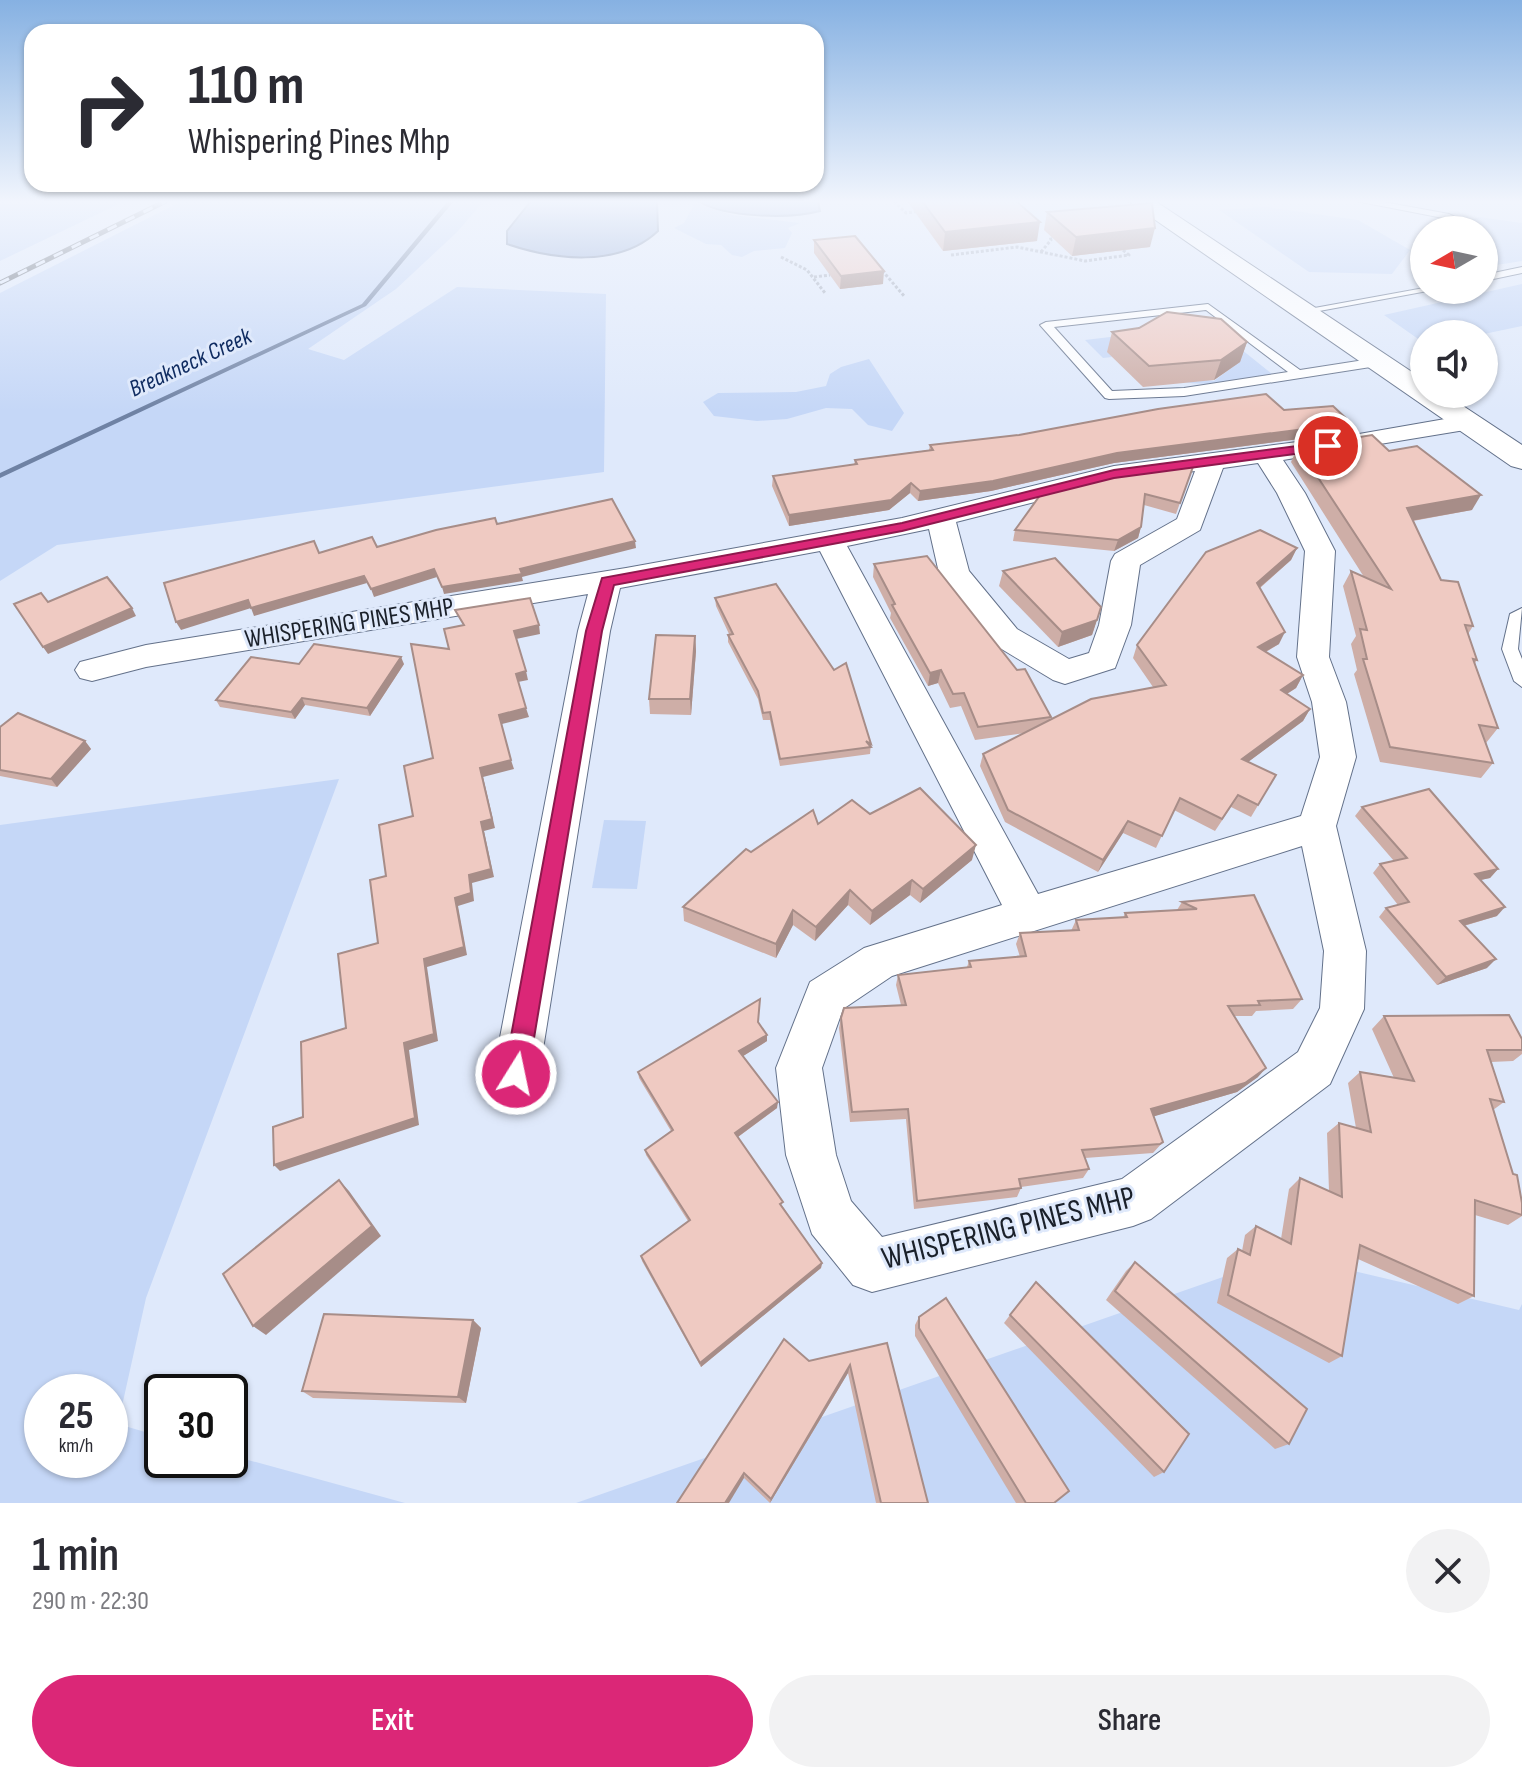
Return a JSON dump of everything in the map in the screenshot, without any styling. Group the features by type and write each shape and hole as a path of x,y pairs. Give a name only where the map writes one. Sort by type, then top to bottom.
{"main road":[{"path":"1244,271 1410,384"},
{"path":"1445,408 1522,459"}],"street":[{"name":"WHISPERING PINES MHP","path":"92,670 146,656 267,634 607,581 829,540 941,518 1114,474 1266,455 1468,423"},
{"name":"WHISPERING PINES MHP","path":"1266,455 1291,493 1320,551 1313,657 1329,702 1338,757 1317,826 1345,951 1342,1009 1314,1068 1133,1201 872,1266 830,1216 811,1155 799,1068 826,996 879,961 1317,826"},
{"path":"941,518 954,573 1006,637 1065,672 1103,660 1115,625 1126,561 1190,524 1212,462"},
{"path":"829,540 1028,915"},
{"path":"516,1074 594,631 607,581"}],"lane":[{"path":"1303,311 1410,293"},
{"path":"1296,373 1208,307 1046,325 1109,395 1184,392 1377,362"},
{"path":"1522,613 1518,614 1510,649 1522,681"}],"path":[{"path":"807,271 825,293"},
{"path":"881,271 905,297"},
{"path":"813,277 830,275"}],"shaded area":[{"path":"43,271 415,271 396,289 308,349 344,360 457,287 606,294 604,472 57,545 0,581 0,293"},
{"path":"1308,271 1394,271 1392,274 1309,272"},
{"path":"1522,284 1522,326 1498,331 1498,320 1410,320 1410,333 1384,315 1433,304 1498,304 1498,289"},
{"path":"1211,325 1272,374 1229,382 1187,382 1160,373 1214,381 1239,362 1108,352 1112,357 1103,358 1085,340"},
{"path":"869,359 904,413 892,431 868,425 852,409 826,408 787,419 757,421 714,416 703,402 718,393 796,392 826,386 830,374 841,367"},
{"path":"339,779 146,1298 128,1379 128,1374 24,1374 24,1478 128,1478 128,1427 144,1432 144,1478 248,1478 248,1460 405,1503 0,1503 0,825"},
{"path":"604,820 646,821 637,889 592,888"},
{"path":"1286,1255 1519,1310 1522,1304 1522,1503 576,1503"}],"building":[{"path":"837,271 883,271 841,276"},
{"path":"1167,312 1221,319 1247,342 1221,360 1149,366 1112,332 1139,328"},
{"path":"1266,394 1284,410 1333,406 1351,423 1117,453 993,481 920,491 911,483 891,500 789,515 773,476 857,464 855,460 933,450 930,445 1019,435 1158,409"},
{"path":"1372,435 1389,451 1417,446 1481,495 1407,508 1441,580 1458,582 1473,626 1465,625 1477,660 1473,659 1498,728 1479,725 1493,763 1390,747 1363,659 1367,659 1360,629 1367,630 1351,571 1391,589 1298,447"},
{"path":"1194,464 1180,503 1145,494 1141,527 1118,540 1015,530 1041,494 1118,474"},
{"path":"612,499 635,541 520,569 522,574 442,587 434,569 371,589 364,576 251,608 248,600 176,622 164,583 314,541 319,553 372,537 377,547 436,530 495,518 497,524"},
{"path":"1260,530 1297,548 1257,583 1285,632 1258,647 1303,675 1281,690 1310,709 1242,759 1276,775 1258,805 1238,795 1222,819 1180,798 1162,836 1128,821 1103,860 1008,810 983,754 1091,699 1166,685 1137,645 1206,552"},
{"path":"927,556 1017,670 1025,669 1051,717 978,727 964,693 953,694 941,670 930,673 892,605 895,604 874,564"},
{"path":"1055,558 1101,607 1097,620 1062,632 1003,571"},
{"path":"107,577 132,608 43,647 14,604 41,593 48,602"},
{"path":"776,584 834,670 846,663 871,744 866,741 871,747 780,759 770,712 763,713 758,691 728,635 733,634 715,598"},
{"path":"530,598 539,625 514,631 526,671 516,674 526,708 499,715 511,760 480,768 492,819 481,822 491,869 469,875 471,893 455,898 464,947 424,959 434,1034 404,1043 415,1118 274,1165 273,1127 303,1117 301,1042 346,1028 338,954 378,943 370,880 386,876 379,825 413,816 404,766 433,758 411,644 449,649 444,629 464,625 455,610"},
{"path":"656,635 695,636 690,699 649,699"},
{"path":"314,644 401,657 367,708 302,698 291,712 216,700 251,657 299,664"},
{"path":"18,713 85,741 51,779 0,770 0,727"},
{"path":"920,788 976,845 923,889 912,880 872,911 850,890 816,927 793,910 776,944 683,907 746,849 751,852 813,810 818,824 852,800 870,814"},
{"path":"1429,789 1498,869 1475,874 1505,907 1460,921 1496,959 1446,977 1386,908 1409,902 1380,864 1407,858 1362,807"},
{"path":"1254,895 1302,999 1228,1006 1266,1068 1245,1083 1151,1109 1163,1142 1160,1144 1082,1150 1089,1169 1019,1179 1021,1188 917,1201 908,1109 852,1112 841,1018 844,1008 906,1005 898,975 971,967 969,961 1026,956 1020,933 1079,930 1076,920 1127,917 1125,913 1197,909 1182,902"},
{"path":"760,999 758,1022 767,1035 739,1051 778,1102 735,1133 822,1263 700,1363 641,1256 690,1220 645,1150 673,1130 638,1072"},
{"path":"1509,1015 1522,1039 1522,1050 1487,1050 1504,1102 1490,1099 1513,1174 1517,1175 1522,1215 1475,1200 1474,1296 1360,1245 1342,1356 1228,1295 1238,1249 1250,1255 1256,1226 1291,1244 1300,1178 1342,1197 1339,1123 1371,1132 1360,1072 1414,1081 1384,1016"},
{"path":"339,1180 372,1226 253,1326 223,1274"},
{"path":"1135,1262 1307,1409 1289,1444 1115,1291"},
{"path":"1036,1282 1189,1434 1164,1472 1010,1315"},
{"path":"946,1298 1069,1491 1054,1503 1026,1503 919,1328 919,1317"},
{"path":"324,1314 473,1320 458,1397 302,1391"},
{"path":"784,1339 809,1361 887,1343 928,1503 881,1503 850,1365 771,1499 744,1473 725,1503 677,1503"}],"waterway":[{"name":"Breakneck Creek","path":"0,476 364,305 392,271"}],"railway":[{"path":"0,283 24,271"}],"route":[{"path":"516,1074 594,631 607,581 902,527 1114,474 1328,446"}]}
